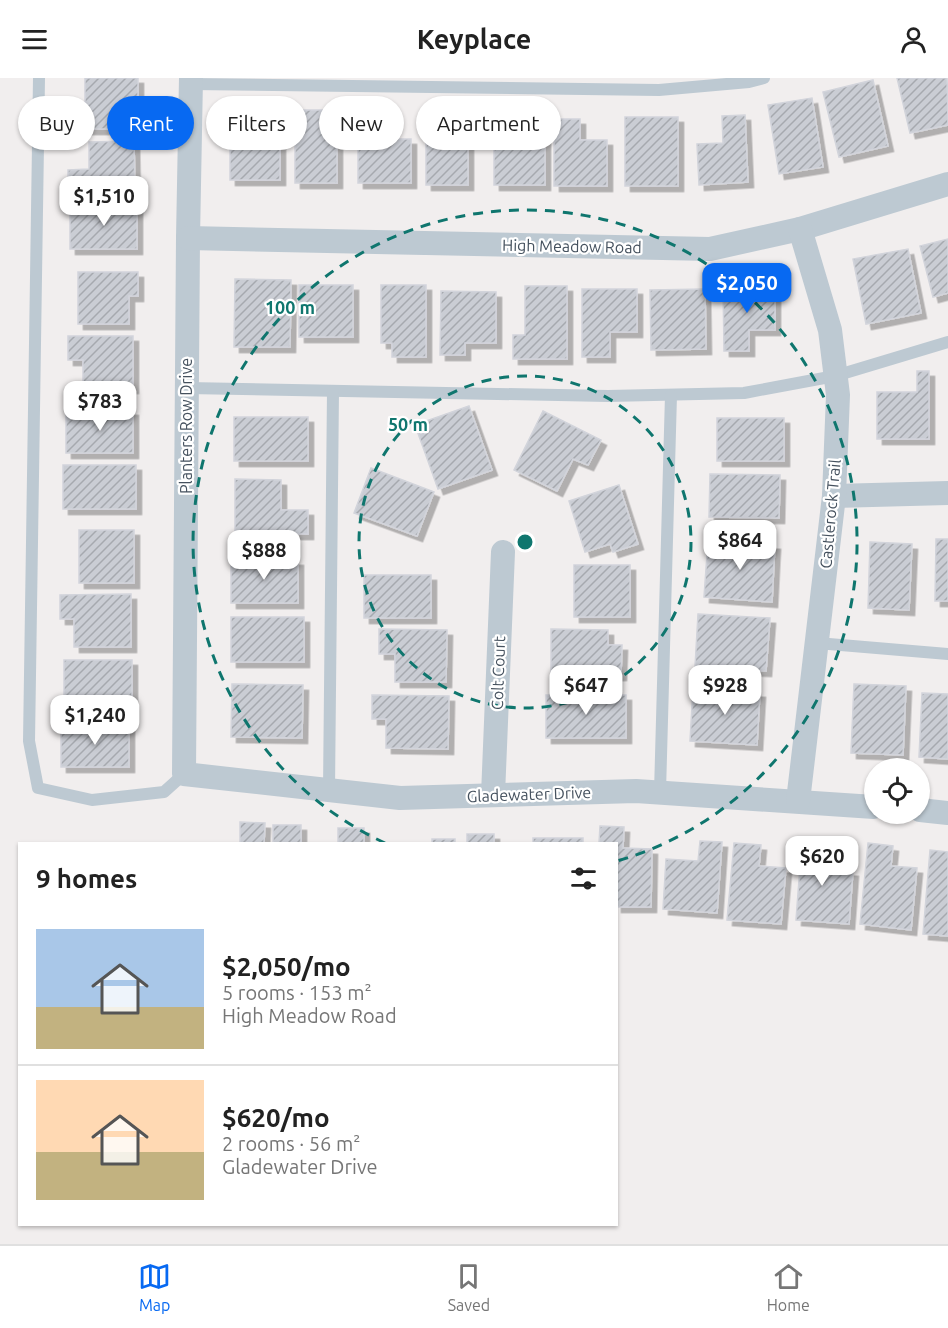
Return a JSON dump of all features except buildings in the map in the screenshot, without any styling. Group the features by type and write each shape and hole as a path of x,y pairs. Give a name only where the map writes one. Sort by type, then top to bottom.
{"street":[{"name":"Planters Row Drive","path":"184,774 191,81"},
{"name":"High Meadow Road","path":"188,238 710,249 800,230 948,184"},
{"name":"Castlerock Trail","path":"798,801 834,496 838,394 830,330 800,230"},
{"path":"834,496 948,493"},
{"name":"Colt Court","path":"493,795 503,552"},
{"name":"Gladewater Drive","path":"184,774 400,798 660,792 864,806"},
{"path":"930,811 948,813"}],"lane":[{"path":"39,78 29,741 38,788 92,800 164,792 184,774"},
{"path":"191,81 659,90 748,82 764,78"},
{"path":"187,388 608,396 744,393 835,376 948,342"},
{"path":"329,790 333,391"},
{"path":"660,792 671,394"},
{"path":"817,643 948,654"}]}
